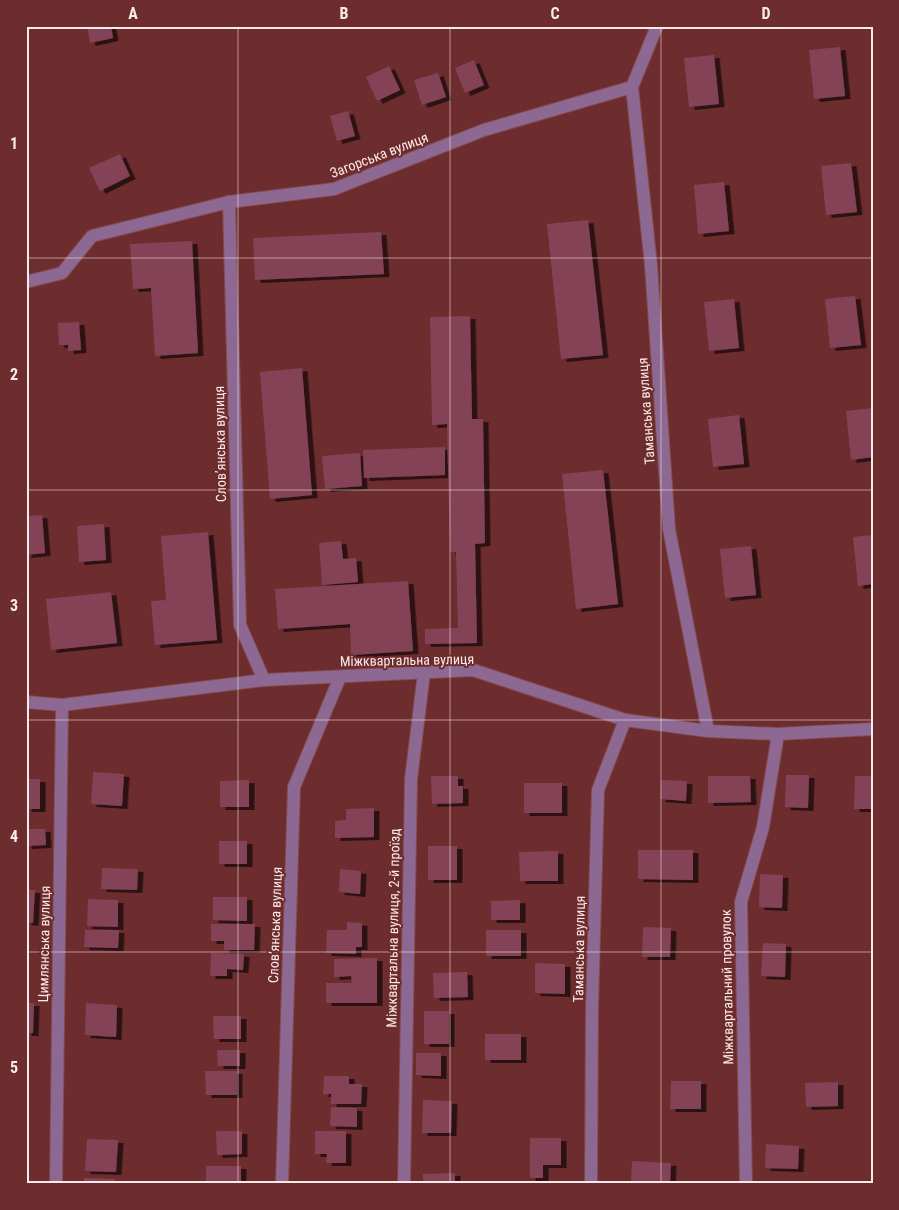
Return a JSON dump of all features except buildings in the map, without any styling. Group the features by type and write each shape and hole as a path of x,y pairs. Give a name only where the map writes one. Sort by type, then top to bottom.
{"street":[{"path":"632,87 657,26"},
{"name":"Загорська вулиця","path":"26,282 62,273 92,236 229,202 334,189 484,130 632,87"},
{"name":"Таманська вулиця","path":"632,87 651,265 670,529 708,731"},
{"name":"Слов’янська вулиця","path":"229,202 240,625 264,680"},
{"name":"Міжквартальна вулиця","path":"26,702 62,705 264,680 473,670 625,720 708,731 778,734 873,729"},
{"name":"Міжквартальна вулиця, 2-й проїзд","path":"404,1184 411,779 424,673"},
{"name":"Слов’янська вулиця","path":"282,1184 294,787 340,676"},
{"name":"Цимлянська вулиця","path":"56,1184 62,705"},
{"name":"Таманська вулиця","path":"591,1184 592,1008 598,790 625,720"},
{"name":"Міжквартальний провулок","path":"746,1184 740,902 764,827 778,734"}]}
